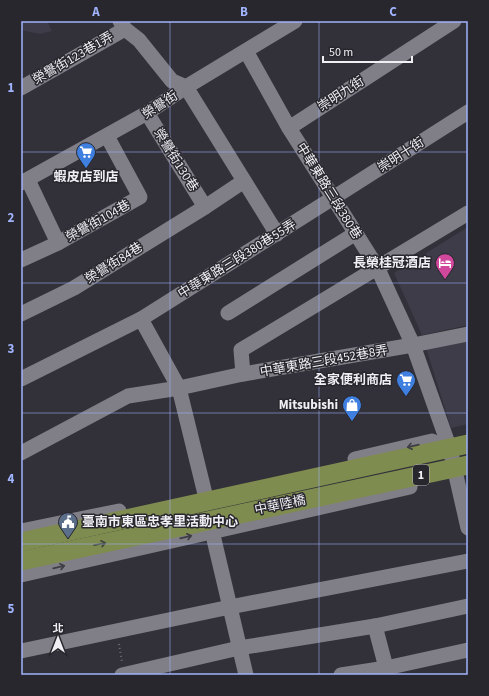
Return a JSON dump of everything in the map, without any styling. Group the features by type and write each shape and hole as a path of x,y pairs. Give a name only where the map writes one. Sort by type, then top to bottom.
{"main road":[{"name":"中華陸橋","path":"21,542 459,447"},
{"name":"中華陸橋","path":"21,561 462,467"}],"street":[{"name":"崇明九街","path":"289,128 454,21"},
{"name":"榮譽街","path":"24,181 147,113 289,23"},
{"path":"123,25 139,40 172,81 186,87 276,234"},
{"name":"榮譽街123巷1弄","path":"21,88 123,25"},
{"name":"中華東路三段380巷","path":"246,51 289,128 377,267 459,447 468,528"},
{"name":"崇明十街","path":"333,198 468,112"},
{"name":"榮譽街130巷","path":"147,113 205,207"},
{"name":"榮譽街104巷","path":"58,243 140,197 107,136"},
{"path":"21,260 58,243 24,181"},
{"name":"榮譽街84巷","path":"21,314 74,288 205,207 244,181"},
{"name":"中華東路三段380巷55弄","path":"141,319 333,198"},
{"path":"243,374 241,350 468,213"},
{"path":"228,313 356,233"},
{"path":"21,379 141,319 179,388 205,494"},
{"name":"中華東路三段452巷8弄","path":"179,388 243,374 413,345 468,334"},
{"path":"21,453 128,396 179,388"},
{"path":"21,530 205,494 432,441 459,447"},
{"path":"21,575 441,480 462,467"},
{"path":"212,531 246,675"},
{"path":"21,651 230,607 468,561"},
{"path":"123,675 239,648 375,626 468,606"},
{"path":"375,626 387,671"},
{"path":"341,675 387,671 468,650"}],"path":[{"path":"117,631 123,675"}],"shaded area":[{"path":"21,21 47,21 52,31 40,34 21,30"},
{"path":"468,227 468,325 422,335 394,273"},
{"path":"468,338 468,424 451,428 426,348"}],"place":[{"name":"蝦皮店到店","path":"86,169"},
{"name":"長榮桂冠酒店","path":"445,280"},
{"name":"全家便利商店","path":"406,397"},
{"name":"Mitsubishi","path":"352,422"},
{"name":"臺南市東區忠孝里活動中心","path":"68,539"}]}
